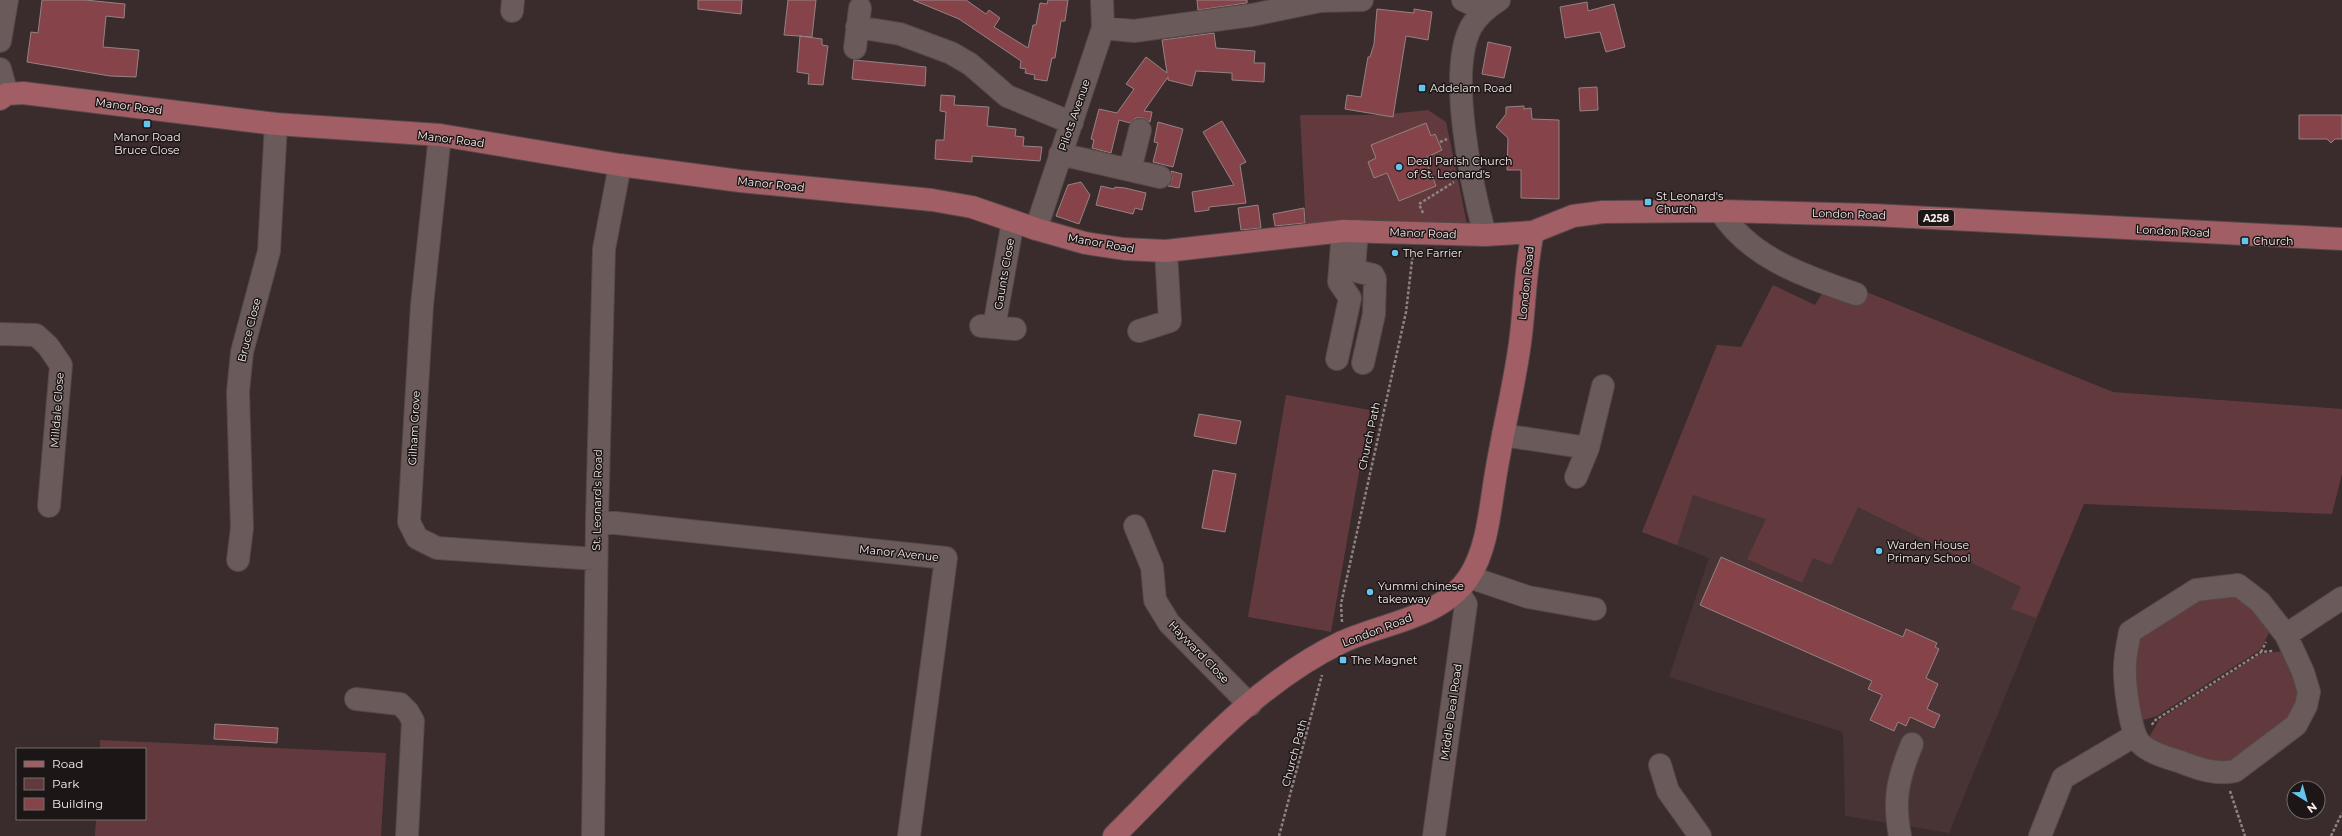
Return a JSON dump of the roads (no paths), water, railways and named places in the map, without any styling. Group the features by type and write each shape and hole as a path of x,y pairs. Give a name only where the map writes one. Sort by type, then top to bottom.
{"main road":[{"name":"Manor Road","path":"4,96 23,93 276,124 440,135 620,166 740,181 932,200 972,207 1036,229 1085,243 1124,249 1166,251 1350,231 1485,235 1533,232"},
{"name":"London Road","path":"1114,836 1250,705 1284,676 1335,647 1442,604 1463,584 1481,551 1520,343 1529,248 1533,232 1573,216 1603,212 1720,211 1873,215 2342,239"}],"street":[{"path":"0,41 7,0"},
{"name":"Pilots Avenue","path":"1036,229 1103,28 1102,0"},
{"path":"1103,28 1134,31 1218,20 1285,9 1320,0 1362,0"},
{"path":"1463,0 1491,5"},
{"path":"1485,235 1473,188 1463,115 1461,87 1463,56 1471,28 1491,5"},
{"path":"857,28 900,34 933,45 970,64 1007,96 1072,123"},
{"path":"0,69 4,96"},
{"name":"Bruce Close","path":"238,560 242,528 238,392 242,352 269,250 276,124"},
{"path":"1130,170 1140,130"},
{"name":"Gilham Grove","path":"440,135 422,305 409,522 417,538 437,548 596,559"},
{"path":"1060,154 1160,177"},
{"name":"St. Leonard's Road","path":"593,836 596,559 604,250 620,166"},
{"path":"1720,211 1737,234 1782,266 1856,294"},
{"name":"Gaunts Close","path":"997,327 1013,221"},
{"path":"1336,359 1350,298 1339,282 1350,231"},
{"path":"1350,231 1354,268 1356,271 1369,273 1375,279 1374,314 1363,363"},
{"path":"1139,332 1176,321 1166,251"},
{"name":"Milldale Close","path":"0,334 36,335 48,346 60,365 49,506"},
{"path":"1576,477 1588,448 1603,386"},
{"path":"1503,435 1588,448"},
{"name":"Manor Avenue","path":"597,520 946,558 909,836"},
{"name":"Hayward Close","path":"1135,526 1152,567 1155,600 1158,606 1170,623 1250,705"},
{"path":"1463,584 1595,609"},
{"name":"Middle Deal Road","path":"1434,836 1466,604 1463,584"},
{"path":"2238,586 2260,602 2286,635 2303,672 2309,692 2306,706 2296,725 2280,739 2235,771 2224,773 2201,769 2166,757 2141,744 2134,736 2130,722 2125,667 2130,632 2196,590 2238,586"},
{"path":"2286,635 2342,598"},
{"path":"356,699 400,704 408,712 413,721 407,836"},
{"path":"2040,836 2062,778 2134,736"},
{"path":"1900,836 1896,816 1896,797 1900,773 1912,744"},
{"path":"1660,765 1668,790 1700,836"}],"place":[{"name":"Addelam Road","path":"1422,88"},
{"name":"Manor Road Bruce Close","path":"147,124"},
{"name":"Deal Parish Church of St. Leonard's","path":"1399,167"},
{"name":"St Leonard's Church","path":"1648,202"},
{"name":"Church","path":"2245,241"},
{"name":"The Farrier","path":"1395,253"},
{"name":"Warden House Primary School","path":"1879,551"},
{"name":"Yummi chinese takeaway","path":"1370,592"},
{"name":"The Magnet","path":"1343,660"}]}
